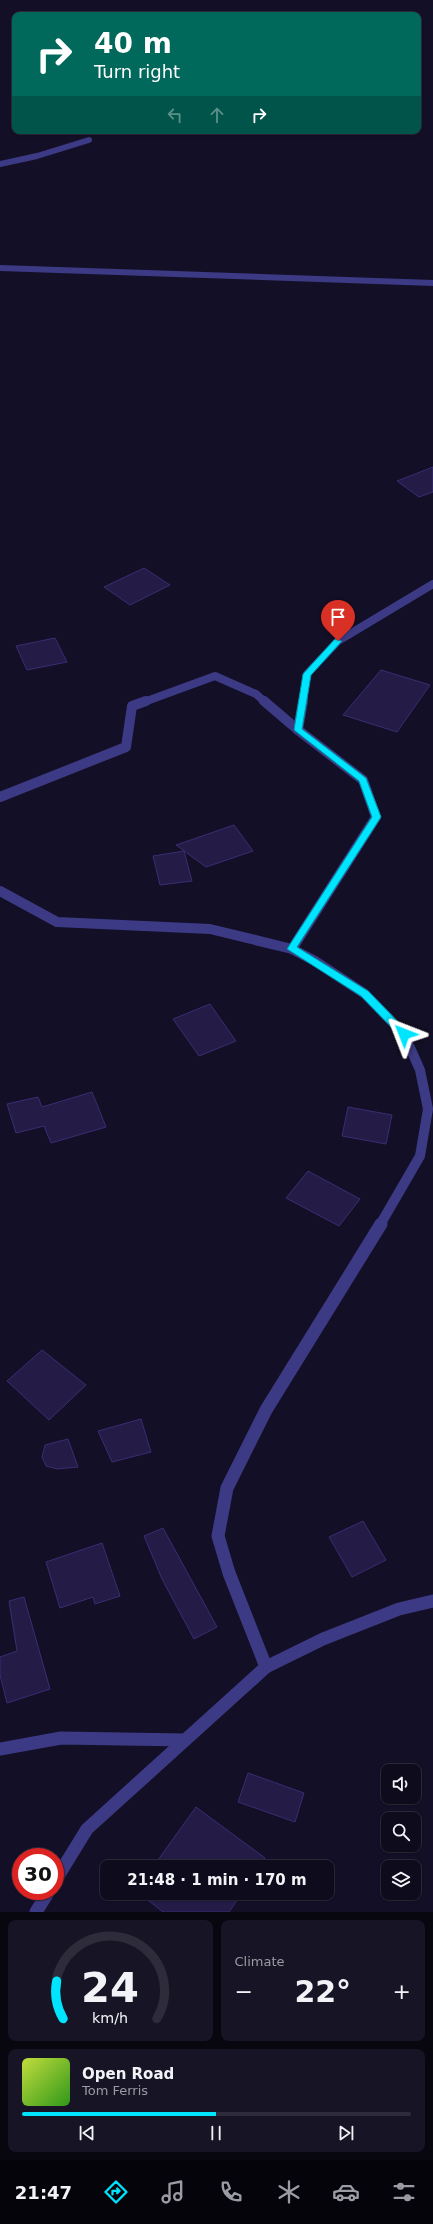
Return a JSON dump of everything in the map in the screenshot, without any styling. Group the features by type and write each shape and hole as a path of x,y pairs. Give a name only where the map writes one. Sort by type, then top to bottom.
{"street":[{"path":"0,164 37,156 89,140"},
{"path":"0,268 433,283"},
{"path":"298,730 307,674 338,641 433,584"},
{"path":"0,797 126,747 132,706 215,676 256,694 298,730 363,780 376,817 292,949"},
{"path":"0,891 57,922 210,929 292,949 315,961 365,994 404,1034 420,1070 428,1108 420,1156 360,1260 266,1410 227,1488 218,1536 229,1573 266,1667"},
{"path":"64,1866 87,1829 266,1667 323,1639 392,1611 433,1601"},
{"path":"0,1749 61,1738 185,1740"},
{"path":"36,1912 43,1900"}],"building":[{"path":"433,467 433,492 419,497 397,481"},
{"path":"144,568 170,585 130,605 104,587"},
{"path":"55,638 67,662 27,670 16,646"},
{"path":"381,670 430,685 397,732 343,715"},
{"path":"234,825 253,851 206,867 176,845"},
{"path":"184,851 192,881 160,885 153,856"},
{"path":"210,1004 236,1041 199,1056 173,1019"},
{"path":"92,1092 106,1127 51,1143 44,1126 16,1133 7,1104 38,1097 42,1107"},
{"path":"348,1107 392,1115 386,1144 342,1136"},
{"path":"308,1171 360,1199 339,1226 286,1198"},
{"path":"42,1350 86,1385 49,1420 7,1381"},
{"path":"141,1419 151,1452 112,1462 98,1431"},
{"path":"68,1439 78,1467 57,1469 46,1466 42,1457 45,1445"},
{"path":"363,1521 386,1560 352,1577 329,1537"},
{"path":"163,1528 217,1627 194,1639 162,1579 144,1536"},
{"path":"102,1543 120,1596 95,1604 93,1597 60,1608 46,1562"},
{"path":"24,1597 50,1689 7,1703 0,1675 0,1657 17,1651 9,1601"},
{"path":"248,1773 304,1793 295,1822 238,1802"},
{"path":"196,1807 265,1858 264,1860 158,1860"},
{"path":"148,1900 237,1900 229,1912 163,1912"}],"route":[{"path":"338,641 307,674 298,730 363,780 376,817 292,949 315,961 365,994 404,1034"}]}
